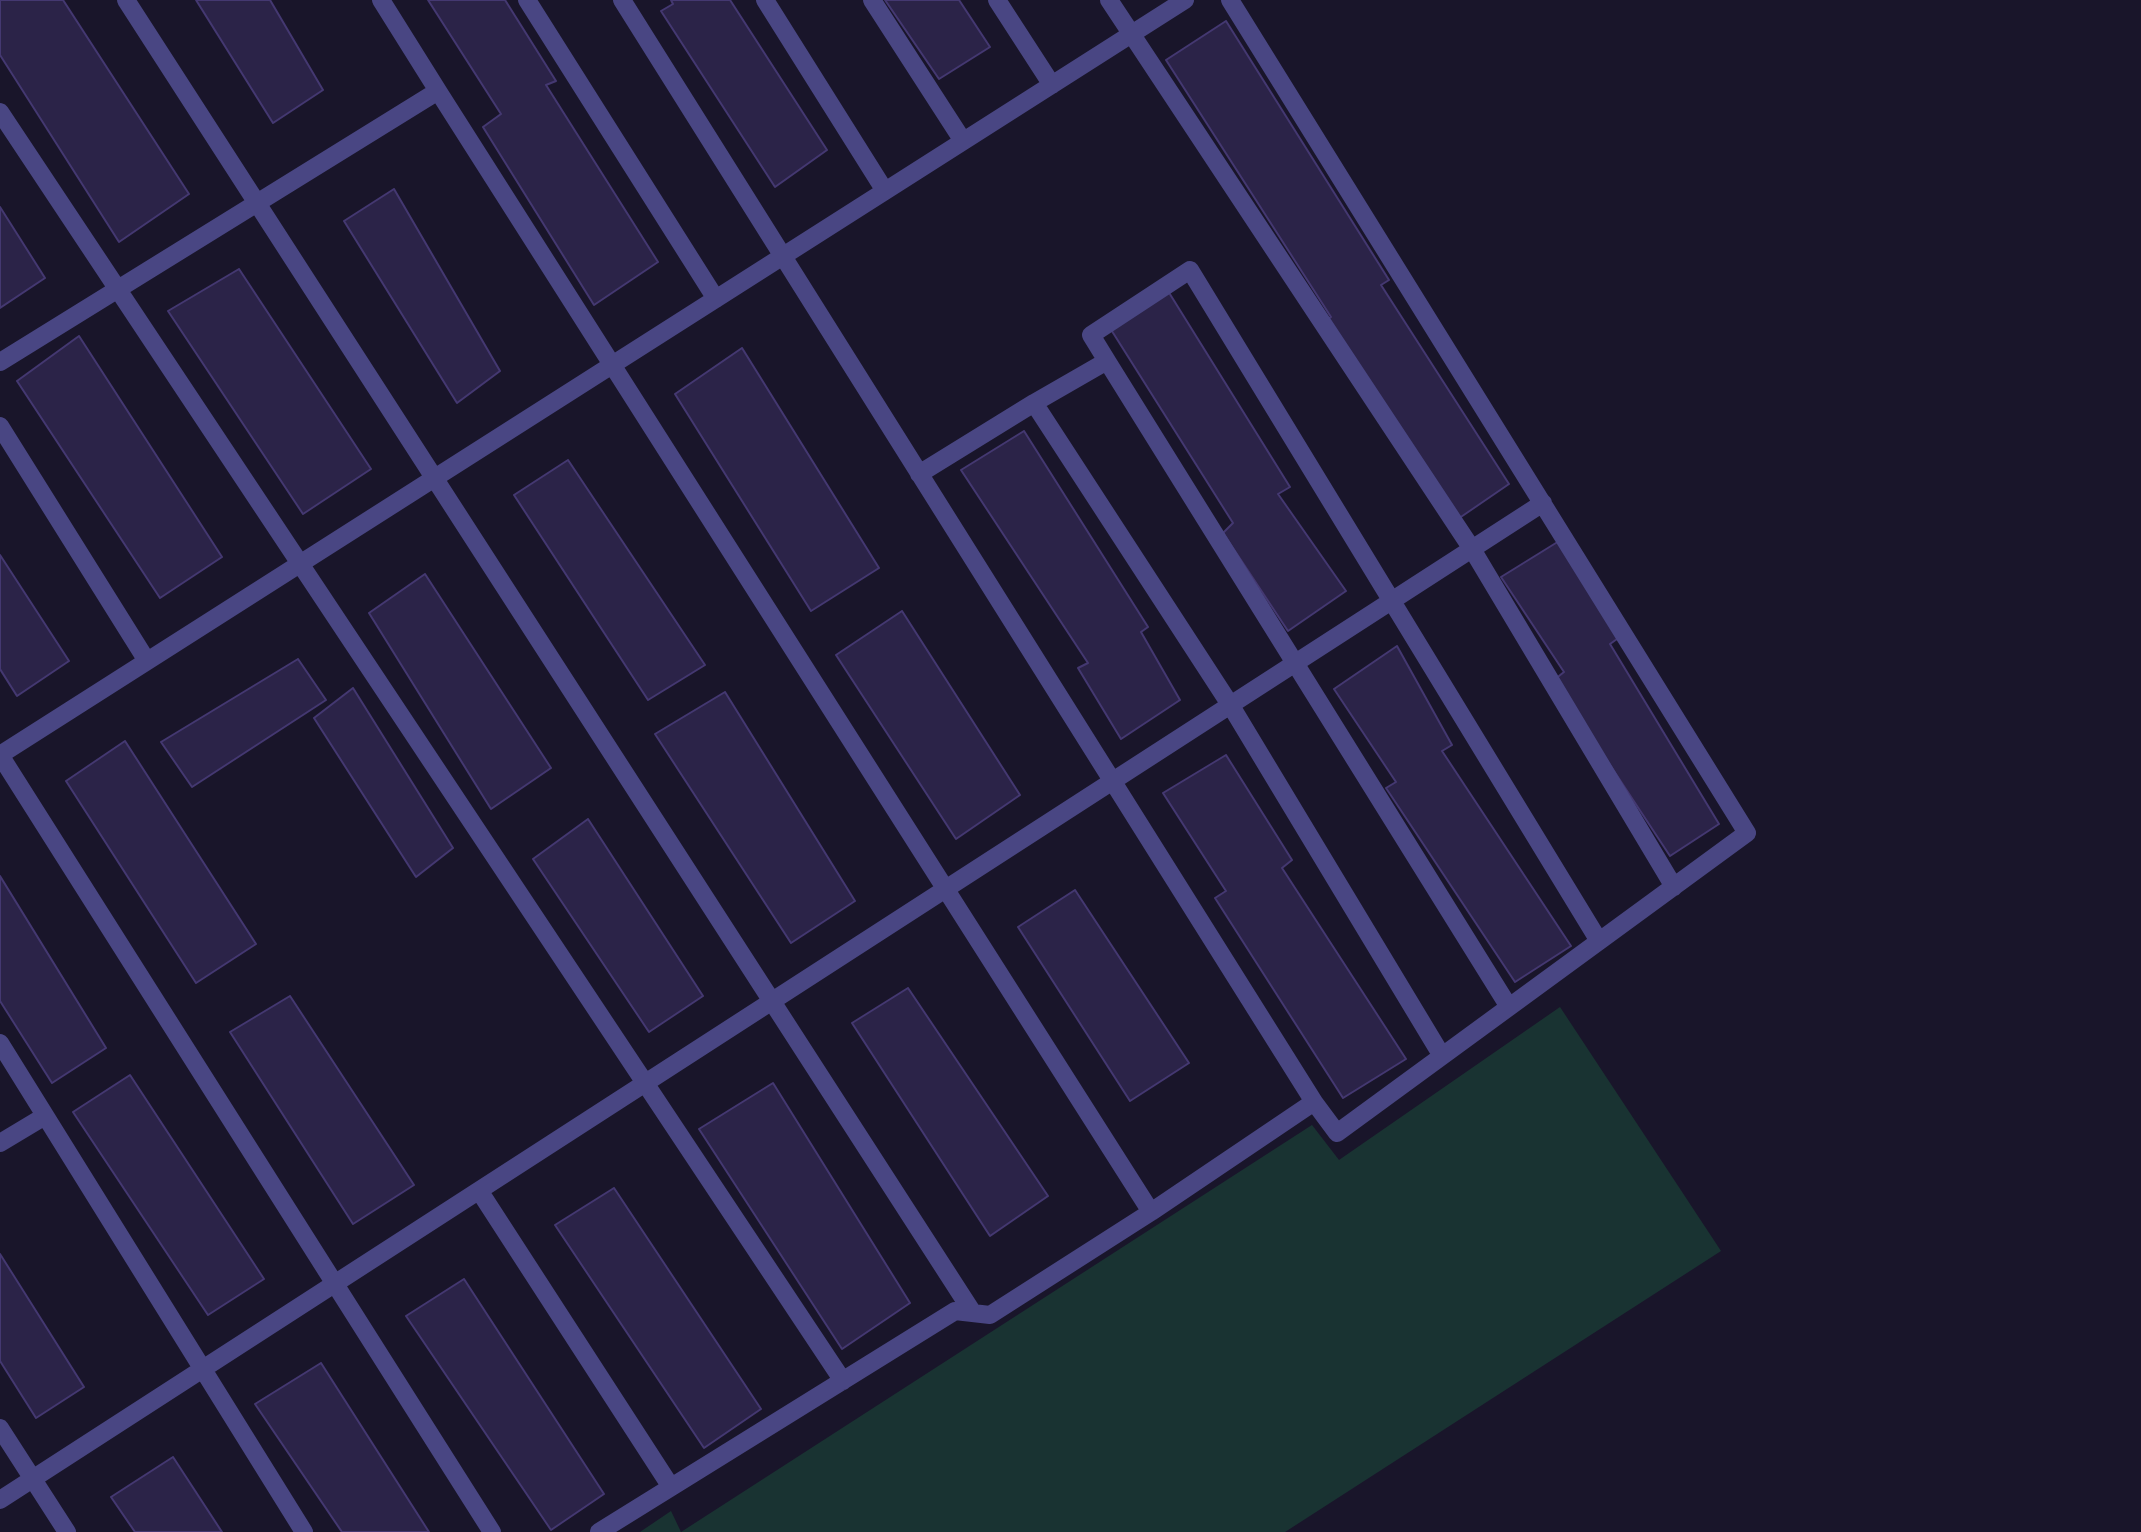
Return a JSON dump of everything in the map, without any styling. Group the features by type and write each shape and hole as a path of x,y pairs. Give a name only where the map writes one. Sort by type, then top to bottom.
{"street":[{"path":"126,0 973,1313"},
{"path":"381,0 1151,1212"},
{"path":"527,0 716,299"},
{"path":"622,0 1314,1102 1337,1133 1747,833 1230,0"},
{"path":"765,0 885,191"},
{"path":"872,0 963,141"},
{"path":"997,0 1052,85"},
{"path":"1109,0 1472,549 1674,887"},
{"path":"492,1532 0,755 1185,0"},
{"path":"0,362 438,91"},
{"path":"0,112 843,1381"},
{"path":"1509,1007 1091,335 1190,270 1599,941"},
{"path":"919,474 1107,361"},
{"path":"1034,403 1231,706 1442,1056"},
{"path":"0,426 147,661"},
{"path":"0,1500 204,1371 1543,503"},
{"path":"0,1043 304,1532"},
{"path":"599,1532 955,1311 990,1315 1151,1212 1314,1102"},
{"path":"0,1143 45,1115"},
{"path":"480,1192 671,1487"},
{"path":"0,1428 67,1532"}],"green space":[{"path":"1560,1007 1721,1251 1285,1532 681,1532 1312,1125 1339,1160"},
{"path":"671,1511 681,1532 640,1532"}],"building":[{"path":"0,0 63,0 189,194 119,242 0,55"},
{"path":"196,0 270,0 323,90 273,123"},
{"path":"428,0 505,0 556,81 546,85 658,262 594,305 483,127 501,114"},
{"path":"671,0 730,0 827,150 775,187 661,11 673,4"},
{"path":"885,0 959,0 990,47 939,79"},
{"path":"1226,21 1389,280 1381,285 1509,484 1455,521 1322,323 1331,317 1166,60"},
{"path":"394,189 500,371 457,403 344,221"},
{"path":"0,207 45,278 0,308"},
{"path":"239,269 371,469 303,514 168,311"},
{"path":"1168,291 1290,487 1278,494 1346,591 1288,631 1223,533 1233,523 1110,328"},
{"path":"79,336 222,557 160,598 17,381"},
{"path":"742,348 879,568 811,611 675,394"},
{"path":"1024,431 1148,627 1141,632 1180,700 1121,739 1078,668 1088,663 961,470"},
{"path":"568,460 705,665 648,700 514,495"},
{"path":"1564,538 1624,634 1610,644 1719,824 1670,856 1554,680 1564,672 1501,577"},
{"path":"0,555 69,661 17,696 0,669"},
{"path":"425,574 551,768 491,809 369,613"},
{"path":"902,611 1020,795 956,839 836,655"},
{"path":"1397,646 1452,745 1442,751 1571,946 1515,982 1386,788 1396,782 1334,689"},
{"path":"298,659 326,700 192,787 161,742"},
{"path":"353,688 453,848 416,877 314,718"},
{"path":"725,692 855,901 791,943 655,734"},
{"path":"125,741 256,944 196,983 66,781"},
{"path":"1226,755 1292,860 1282,868 1406,1059 1343,1098 1215,898 1226,891 1163,793"},
{"path":"588,819 703,996 649,1032 533,859"},
{"path":"0,876 106,1048 52,1083 0,1001"},
{"path":"1075,890 1189,1063 1130,1101 1018,927"},
{"path":"908,988 1048,1196 990,1236 852,1023"},
{"path":"290,996 414,1185 353,1224 230,1032"},
{"path":"130,1075 264,1279 208,1315 73,1112"},
{"path":"773,1083 910,1303 842,1349 699,1129"},
{"path":"614,1188 761,1409 704,1448 555,1225"},
{"path":"0,1254 84,1387 36,1418 0,1361"},
{"path":"464,1279 604,1494 551,1530 406,1316"},
{"path":"321,1363 429,1532 342,1532 255,1404"},
{"path":"173,1457 222,1532 135,1532 111,1497"}]}
